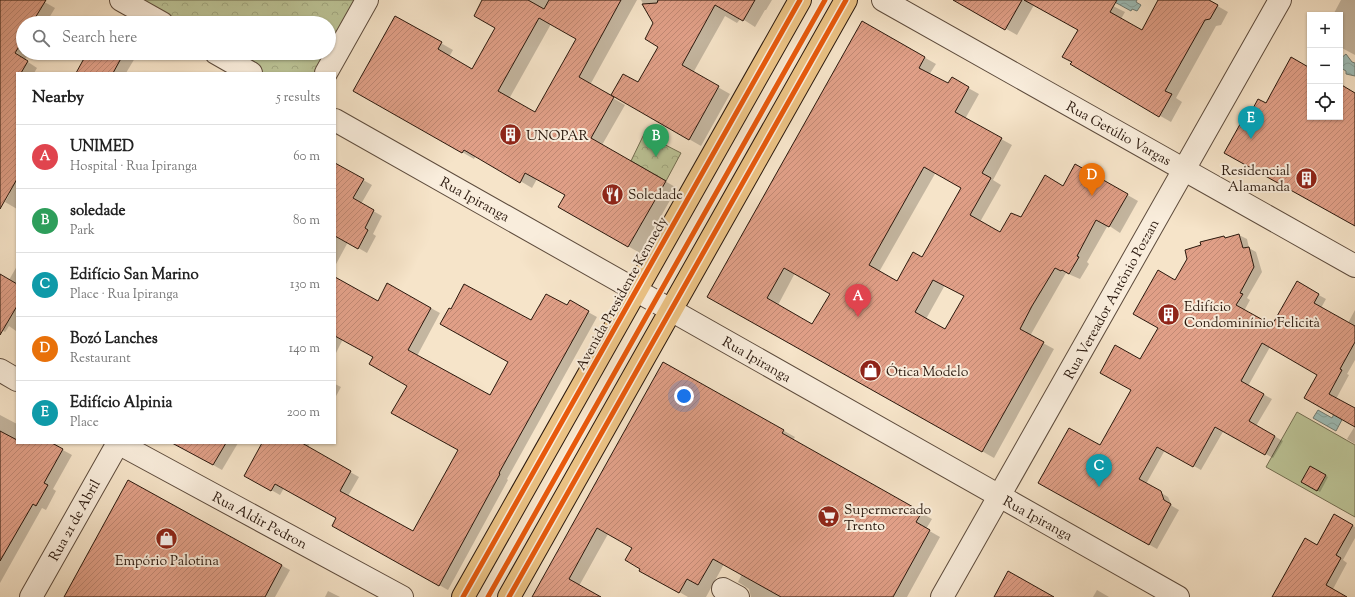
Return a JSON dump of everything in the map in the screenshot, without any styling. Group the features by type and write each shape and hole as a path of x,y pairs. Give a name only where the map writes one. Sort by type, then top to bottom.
{"main road":[{"name":"Avenida Presidente Kennedy","path":"463,597 800,0"},
{"path":"509,597 846,0"}],"street":[{"path":"336,55 367,0"},
{"name":"Rua Getúlio Vargas","path":"883,0 1355,266"},
{"name":"Rua Vereador Antônio Pozzan","path":"942,597 1280,0"},
{"path":"132,3 152,16"},
{"path":"228,60 249,72"},
{"path":"327,72 333,60"},
{"name":"Rua Ipiranga","path":"336,121 1178,597"},
{"path":"0,370 16,379"},
{"name":"Rua 21 de Abril","path":"31,597 117,444"},
{"name":"Rua Aldir Pedron","path":"120,444 402,597"}],"green space":[{"path":"139,0 367,0 336,55 336,16 155,16"},
{"path":"228,60 333,60 327,72 249,72"},
{"name":"Soledade","path":"644,134 681,153 666,181 631,161"},
{"path":"1297,412 1355,445 1355,517 1266,467"}],"water":[{"path":"1111,0 1137,0 1136,2 1141,5 1137,11 1132,9 1131,11"},
{"path":"1346,54 1352,62 1355,63 1355,76 1346,74 1346,71 1343,70 1343,56"},
{"path":"1318,410 1332,418 1336,410 1345,414 1336,431 1313,418"}],"building":[{"path":"0,0 46,0 36,16 16,16 16,60 28,61 22,72 16,72 16,181 0,209"},
{"path":"482,0 528,0 544,9 549,0 621,0 579,77 614,97 591,138 666,181 628,247 558,207 565,195 525,173 520,183 464,150 462,153 353,91 395,16 442,42 438,49 472,69 495,28 474,16","holes":["539,18 576,39 535,112 498,91"]},
{"path":"658,0 755,0 743,21 715,5 682,65 719,86 689,140 611,95 623,74 638,82 658,47 645,39 653,23 642,4 657,3"},
{"path":"953,0 1022,0 1005,30"},
{"path":"1024,0 1117,0 1110,12 1142,30 1158,0 1209,0 1218,5 1210,19 1205,20 1165,91 1172,94 1159,117 1070,64 1072,62 1062,57 1078,30"},
{"path":"862,21 925,57 919,68 948,83 952,77 969,87 955,112 1002,138 982,173 991,178 970,215 1000,232 1011,213 1021,217 1045,175 1063,186 1075,164 1128,194 1109,227 1096,220 1077,256 1079,257 1069,274 1055,268 1032,306 1020,329 1044,342 982,452 707,297","holes":["924,167 961,188 922,257 913,252 897,281 869,265","784,268 830,294 812,324 767,298","933,280 964,296 945,329 915,312"]},
{"path":"1291,57 1307,66 1307,120 1343,120 1343,86 1355,93 1355,226 1224,153 1248,110 1251,112 1258,99 1266,103"},
{"path":"83,60 120,60 114,72 77,72"},
{"path":"336,164 364,179 353,198 374,210 365,228 368,230 358,249 336,237"},
{"path":"1239,234 1243,248 1249,247 1254,267 1240,293 1243,294 1236,305 1272,325 1297,281 1319,294 1314,303 1355,326 1355,342 1340,369 1342,370 1329,394 1355,408 1355,427 1304,398 1317,375 1262,343 1241,381 1264,394 1249,421 1275,436 1265,455 1215,427 1193,467 1157,447 1139,479 1161,491 1164,500 1171,504 1149,545 1038,483 1069,428 1100,445 1131,390 1100,373 1115,345 1140,359 1158,328 1133,314 1158,270 1175,280 1187,259 1185,250 1201,245 1200,242"},
{"path":"0,274 16,283 16,308 0,335"},
{"path":"336,278 378,301 387,283 431,308 408,350 490,395 508,362 440,324 449,308 451,309 464,284 531,320 546,294 567,305 570,300 589,311 499,473 500,474 439,586 332,526 336,518 275,484 271,491 244,476 261,444 304,444 351,471 340,491 413,531 458,450 391,413 407,386 369,364 373,357 336,337"},
{"path":"663,362 784,430 782,433 922,512 916,522 930,530 893,597 781,597 713,559 698,585 687,579 679,593 639,571 640,569 625,560 632,548 597,528 569,579 601,597 532,597"},
{"path":"0,431 16,439 16,444 54,444 63,449 44,483 48,485 36,506 33,504 0,561"},
{"path":"174,444 225,444 213,465"},
{"path":"1310,466 1326,475 1317,491 1301,482"},
{"path":"128,480 282,565 265,597 64,597"},
{"path":"1334,514 1353,525 1336,555 1341,558 1326,585 1347,597 1272,597 1305,538 1317,545"},
{"path":"1008,571 1054,597 994,597"}],"cycle path":[{"path":"463,597 800,0"},
{"path":"488,597 825,0"},
{"path":"509,597 846,0"}],"place":[{"name":"UNOPAR","path":"511,135"},
{"name":"Edifício Alpinia","path":"1251,139"},
{"name":"soledade","path":"656,157"},
{"name":"Residencial Alamanda","path":"1306,178"},
{"name":"Soledade","path":"612,194"},
{"name":"Bozó Lanches","path":"1092,196"},
{"name":"Edifício Condominínio Felicità","path":"1169,314"},
{"name":"UNIMED","path":"858,317"},
{"name":"Ótica Modelo","path":"870,371"},
{"name":"Edifício San Marino","path":"1099,487"},
{"name":"Supermercado Trento","path":"828,517"},
{"name":"Empório Palotina","path":"167,538"}]}
